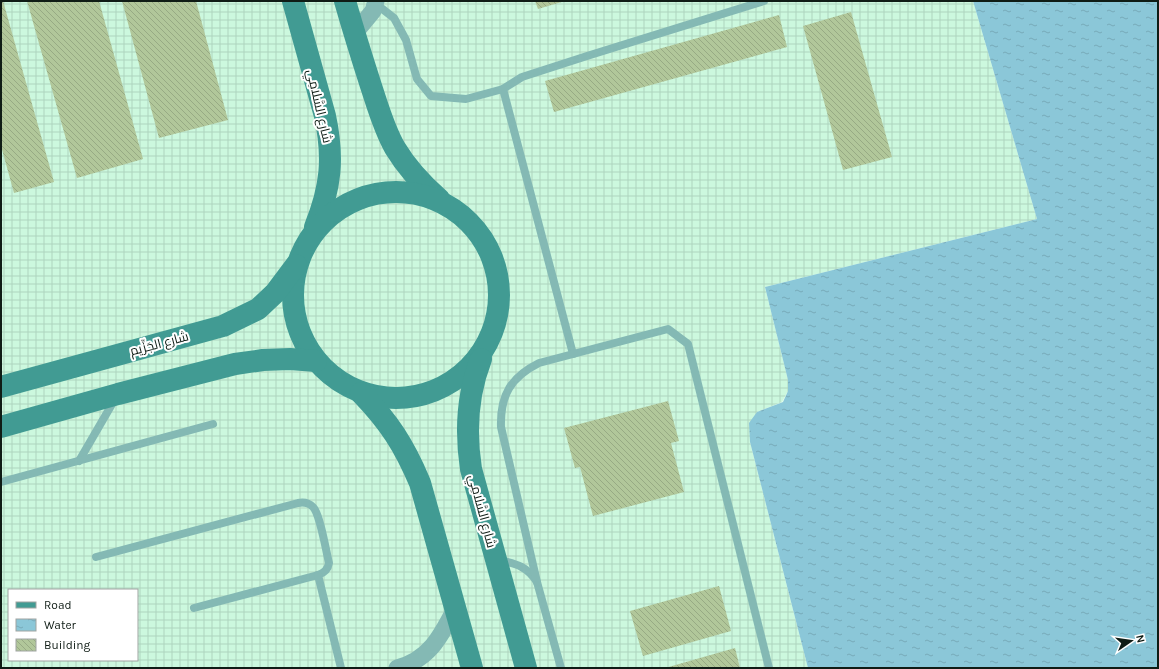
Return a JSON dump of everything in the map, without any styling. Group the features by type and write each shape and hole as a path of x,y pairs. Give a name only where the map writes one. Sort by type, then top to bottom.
{"street":[{"name":"شارع السَّلامِي","path":"293,1 325,116 331,155 330,175 324,200 312,234"},
{"path":"345,1 354,34 383,121 395,148 422,184 439,199 455,209 471,222 483,238 492,256 498,274 500,295 498,314 493,334 483,351 460,377 430,394 395,399 361,393"},
{"path":"354,34 369,17 376,3"},
{"path":"439,199 404,191 369,194 337,209 312,234 296,264 293,284 294,311 302,338 316,361 337,380 361,393 376,408 401,443 411,462 420,483 426,503 472,668"},
{"name":"شارع الجَزِّيم","path":"1,387 223,326 258,309 276,293 296,264"},
{"name":"شارع السَّلامِي","path":"483,351 477,368 468,408 468,449 471,469 526,668"},
{"path":"1,427 118,394 235,364 262,360 290,359 316,361"},
{"path":"397,668 413,662 430,649 443,632 455,609"}],"lane":[{"path":"376,3 394,18 406,40 417,79 431,96 466,99 503,89 522,77 764,1"},
{"path":"503,89 573,354"},
{"path":"561,668 537,582 501,427 500,413 503,400 517,377 527,369 539,363 668,329 688,344 769,668"},
{"path":"79,461 118,394"},
{"path":"1,482 213,424"},
{"path":"96,557 302,502 310,505 316,511 328,559 327,570 318,575 194,608"},
{"path":"496,559 522,567 528,571 537,582"},
{"path":"318,575 340,668"}],"shaded area":[{"path":"1,1 973,1 1037,219 765,287 788,380 788,391 782,402 757,412 750,442 808,668 1,668"}],"water":[{"path":"973,1 1158,1 1158,668 808,668 750,442 749,423 757,412 783,402 788,391 788,380 765,287 1037,219"}],"building":[{"path":"1,1 3,1 54,182 14,193 1,146"},
{"path":"27,1 99,1 143,159 77,178"},
{"path":"122,1 196,1 228,120 159,138"},
{"path":"535,1 565,1 538,9"},
{"path":"851,12 892,157 843,170 803,26"},
{"path":"779,15 787,47 554,112 545,81"},
{"path":"668,401 679,441 671,443 684,492 593,516 580,467 575,468 564,428"},
{"path":"719,586 731,631 643,656 630,611"},
{"path":"735,648 740,668 665,668"}]}
